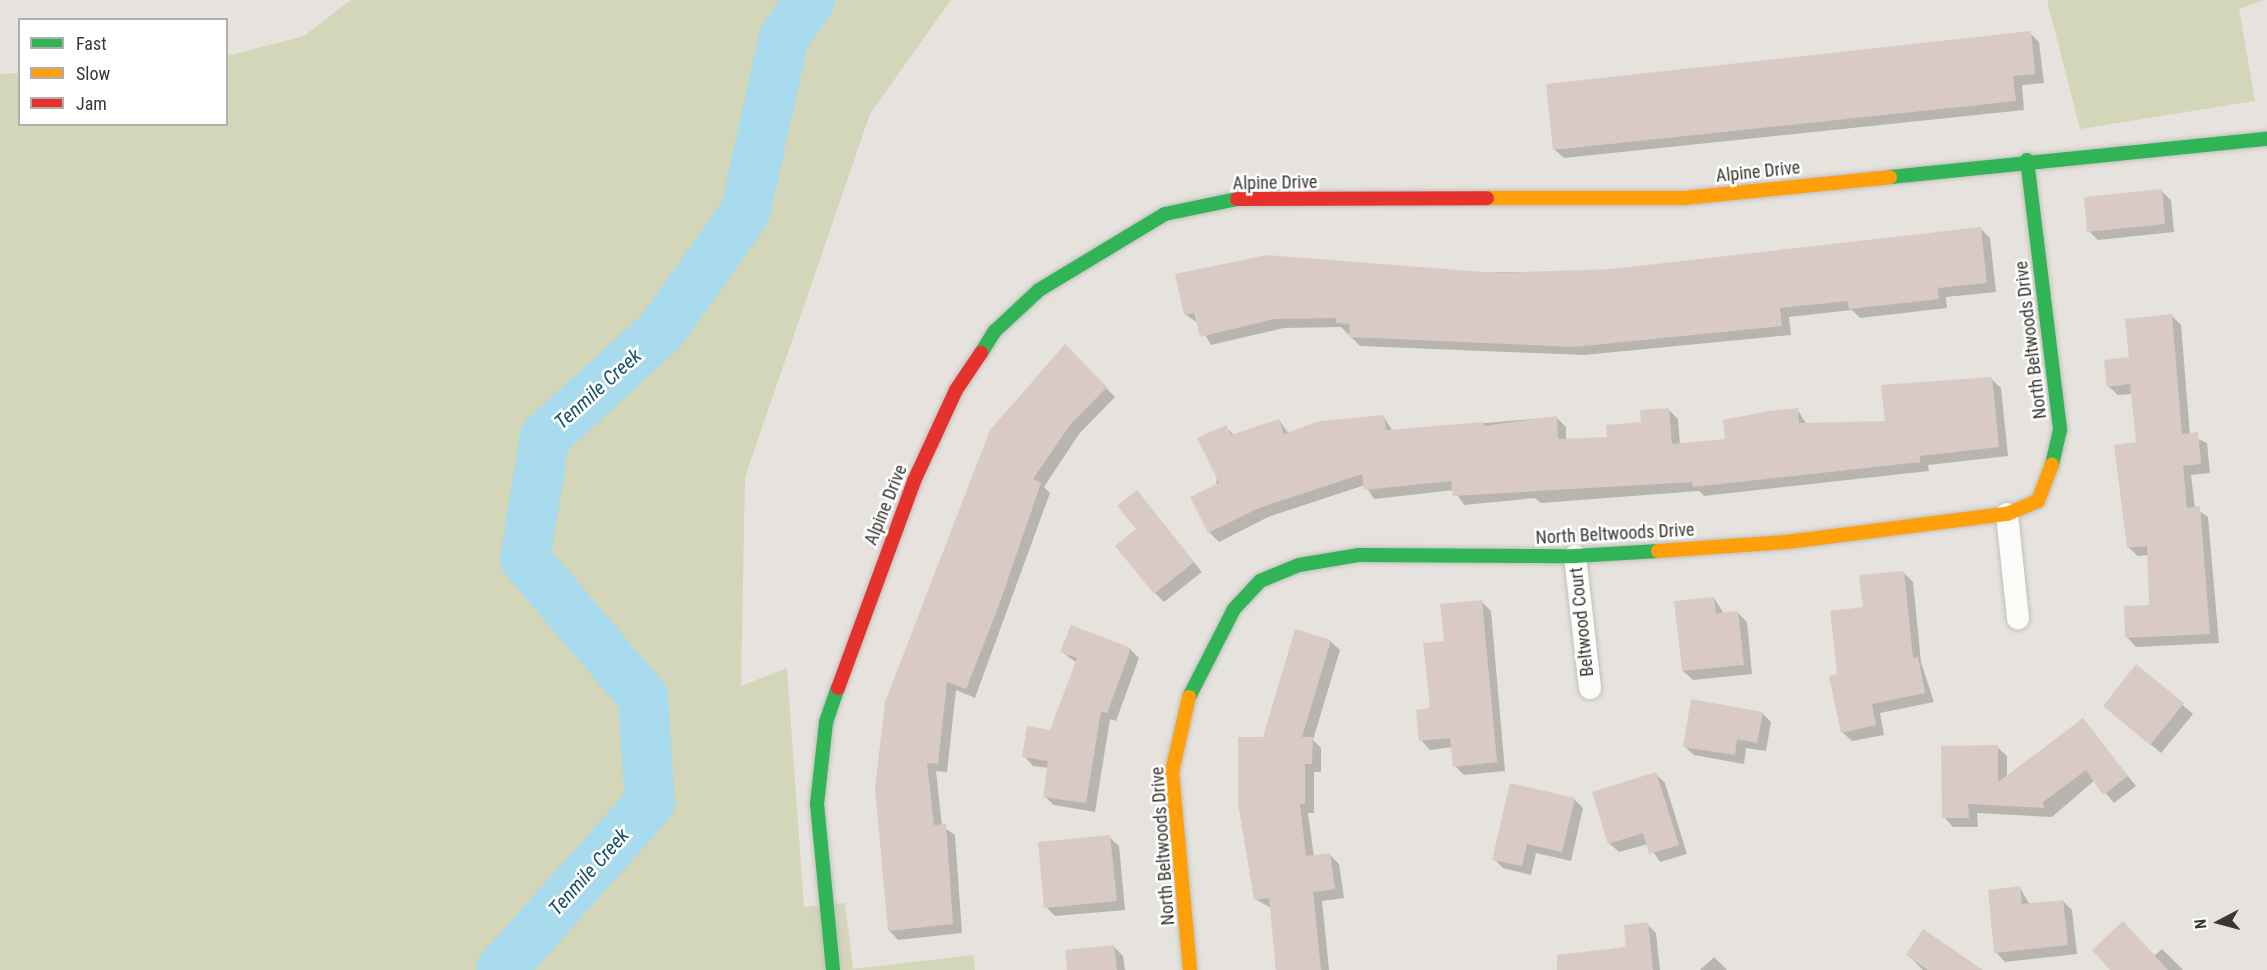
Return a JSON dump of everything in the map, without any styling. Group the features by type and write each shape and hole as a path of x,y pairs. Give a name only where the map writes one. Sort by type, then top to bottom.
{"street":[{"name":"Alpine Drive","path":"833,970 817,804 826,722 853,636 956,390 995,331 1039,290 1165,214 1237,199 1685,198 2027,160 2267,139"},
{"name":"North Beltwoods Drive","path":"1190,970 1172,772 1182,711 1234,609 1260,581 1299,566 1359,555 1575,556 1787,542 2007,514 2038,501 2048,484 2060,430 2027,160"},
{"path":"2007,514 2018,618"},
{"name":"Beltwood Court","path":"1575,556 1590,688"}],"green space":[{"path":"351,0 951,0 870,114 745,477 741,686 787,668 804,907 845,903 853,969 973,955 975,970 0,970 0,74 18,73 18,126 228,126 228,56 304,36"},
{"path":"2047,0 2264,0 2239,9 2255,101 2080,129"}],"building":[{"path":"2031,31 2035,74 2013,76 2016,101 1553,150 1546,84"},
{"path":"2162,189 2165,224 2087,232 2084,197"},
{"path":"1981,227 1987,283 1938,288 1939,299 1849,309 1848,301 1780,308 1782,326 1574,347 1349,337 1350,324 1336,323 1336,318 1274,319 1200,337 1194,313 1184,315 1175,274 1267,255 1497,273 1612,269"},
{"path":"2172,314 2182,434 2198,432 2201,464 2183,466 2187,508 2200,506 2210,634 2125,638 2124,606 2149,605 2147,546 2127,548 2114,445 2136,442 2130,384 2107,387 2104,360 2129,357 2125,319"},
{"path":"1065,344 1107,387 1070,425 1033,479 1041,483 998,608 966,689 947,682 938,764 927,763 934,825 946,824 953,924 888,931 875,788 885,702 990,430"},
{"path":"1992,377 1999,447 1920,456 1920,462 1693,487 1692,482 1453,496 1451,481 1364,490 1362,474 1259,508 1208,533 1190,497 1219,483 1197,438 1226,425 1231,435 1279,419 1284,434 1320,421 1384,415 1386,430 1483,422 1484,426 1557,416 1558,439 1607,437 1606,425 1641,422 1640,410 1669,408 1672,444 1725,439 1723,420 1768,411 1798,408 1799,423 1885,421 1881,385"},
{"path":"1137,490 1194,562 1154,594 1115,546 1136,529 1117,506"},
{"path":"1904,571 1913,658 1918,657 1925,693 1872,704 1876,725 1841,733 1829,676 1837,674 1830,611 1863,607 1859,575"},
{"path":"1714,597 1716,613 1738,611 1744,665 1682,671 1674,601"},
{"path":"1482,600 1497,762 1453,767 1450,738 1419,741 1416,710 1430,708 1423,643 1444,641 1440,604"},
{"path":"1071,625 1131,648 1107,713 1101,711 1086,803 1043,797 1048,761 1022,757 1027,726 1050,730 1077,658 1060,652"},
{"path":"1295,629 1331,640 1302,737 1313,737 1312,764 1305,764 1305,804 1300,804 1306,856 1330,853 1335,889 1313,892 1321,970 1276,970 1269,898 1254,900 1238,804 1238,737 1263,737"},
{"path":"2136,664 2184,703 2150,745 2103,706"},
{"path":"1691,699 1763,712 1757,743 1737,739 1735,755 1683,747"},
{"path":"2083,718 2128,776 2103,795 2086,770 2043,802 2044,808 1968,804 1969,818 1942,818 1941,746 1998,745 1998,782"},
{"path":"1656,772 1679,845 1649,854 1643,833 1608,844 1592,792"},
{"path":"1510,783 1575,798 1562,852 1527,844 1522,866 1492,860"},
{"path":"1110,835 1117,901 1044,908 1038,842"},
{"path":"2020,886 2022,904 2063,900 2068,945 1994,953 1988,890"},
{"path":"2123,921 2168,970 2110,970 2092,950"},
{"path":"1648,922 1653,970 1557,970 1557,955 1626,947 1624,925"},
{"path":"1923,929 1983,970 1928,970 1906,955"},
{"path":"1114,945 1117,970 1067,970 1065,950"}],"waterway":[{"name":"Tenmile Creek","path":"501,970 650,803 643,697 525,559 545,437 661,331 745,213 784,37 810,0"}],"traffic: fast":[{"path":"1890,177 2267,139"},
{"path":"2027,160 2060,430 2052,465"},
{"path":"981,353 995,331 1039,290 1165,214 1237,199"},
{"path":"1189,697 1234,609 1260,581 1299,565 1359,555 1575,556 1658,551"},
{"path":"833,970 817,804 826,722 838,688"}],"traffic: slow":[{"path":"1487,198 1685,198 1890,177"},
{"path":"1658,551 1787,542 2007,514 2038,501 2052,465"},
{"path":"1189,697 1172,772 1190,970"}],"traffic: jam":[{"path":"1237,199 1487,198"},
{"path":"838,688 914,481 956,390 981,353"}]}
